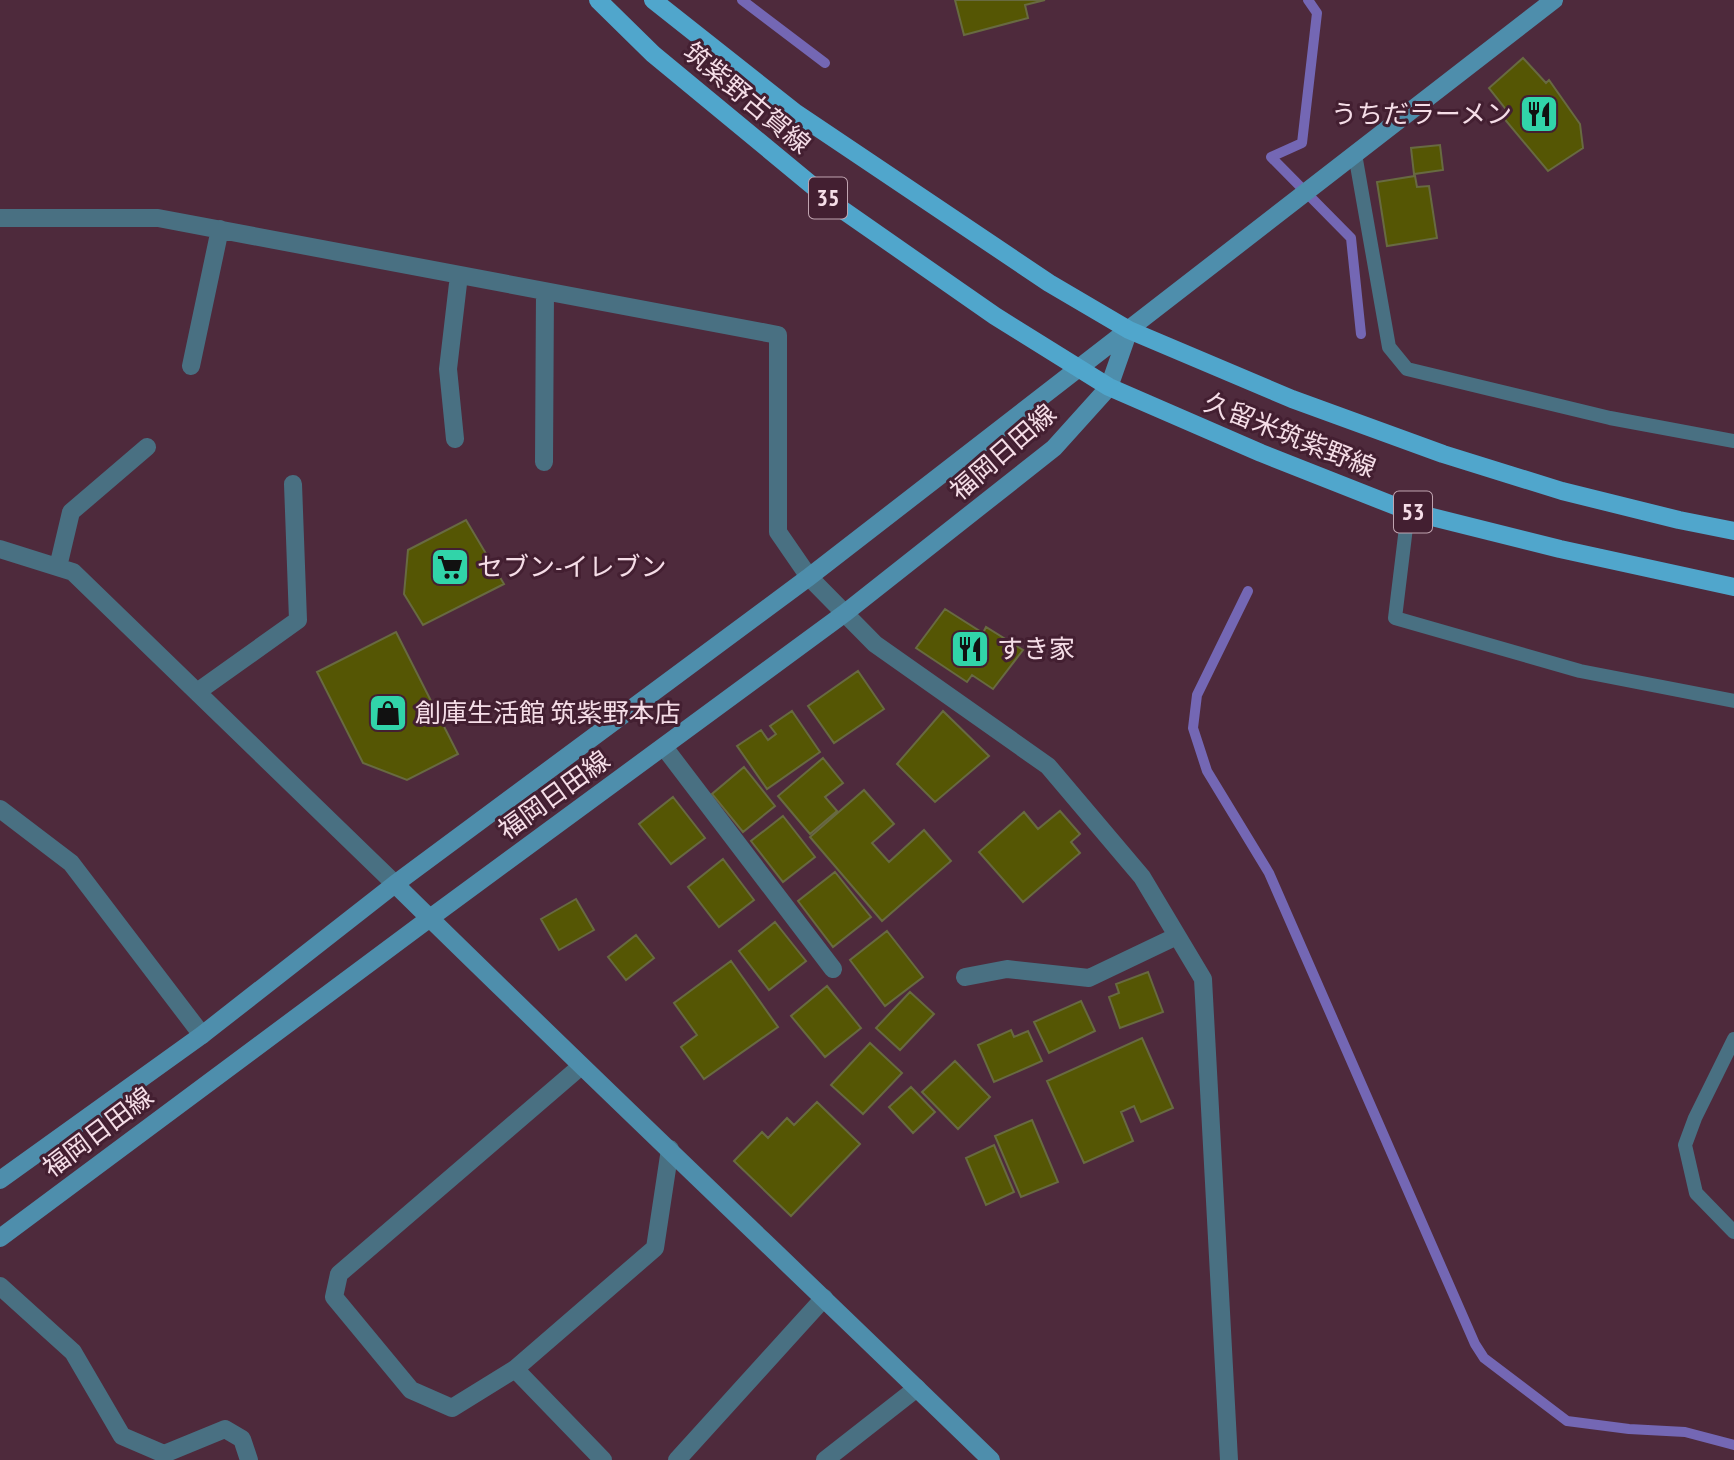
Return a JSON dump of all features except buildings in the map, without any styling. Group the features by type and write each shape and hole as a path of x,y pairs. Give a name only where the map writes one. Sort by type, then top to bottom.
{"main road":[{"name":"筑紫野古賀線","path":"598,0 653,54 838,206 995,316 1079,368"},
{"name":"筑紫野古賀線","path":"653,0 796,113 1049,283 1129,330"},
{"name":"福岡日田線","path":"0,1180 202,1035 395,884 809,577 1554,0"},
{"name":"福岡日田線","path":"0,1238 845,613 1054,449 1109,387 1129,330"},
{"name":"久留米筑紫野線","path":"1129,330 1292,399 1443,454 1562,491 1734,531"},
{"name":"久留米筑紫野線","path":"1079,368 1109,387 1261,453 1408,511 1560,549 1734,587"},
{"path":"395,884 580,1067 670,1149 992,1460"}],"street":[{"path":"0,218 158,218 778,335 778,532 809,577 875,644 1048,766 1142,877 1203,979 1229,1460"},
{"path":"191,366 220,229"},
{"path":"455,439 448,369 459,275"},
{"path":"544,462 545,291"},
{"path":"58,567 71,512 147,447"},
{"path":"197,692 298,620 293,484"},
{"path":"0,549 73,572 395,884"},
{"path":"664,747 833,969"},
{"path":"0,809 72,863 202,1035"},
{"path":"965,977 1007,969 1089,978 1177,936"},
{"path":"580,1067 339,1274 334,1297 411,1390 452,1408 515,1369 655,1248 670,1149"},
{"path":"0,1286 73,1352 122,1436 164,1454 225,1429 242,1439 249,1460"},
{"path":"677,1460 824,1298"},
{"path":"515,1369 603,1460"},
{"path":"825,1460 917,1388"}],"lane":[{"path":"1355,154 1389,347 1407,369 1610,418 1734,441"},
{"path":"1408,511 1395,618 1580,671 1734,701"},
{"path":"1734,1039 1695,1118 1685,1145 1696,1193 1734,1233"}],"waterway":[{"path":"742,0 825,63"},
{"path":"1308,0 1317,13 1302,143 1271,157 1351,238 1361,334"},
{"path":"1248,591 1197,695 1193,728 1207,771 1269,873 1475,1344 1484,1358 1567,1421 1629,1429 1685,1432 1734,1445"}],"place":[{"name":"うちだラーメン","path":"1539,114"},
{"name":"セブン-イレブン","path":"450,567"},
{"name":"すき家","path":"970,649"},
{"name":"創庫生活館 筑紫野本店","path":"388,713"}]}
